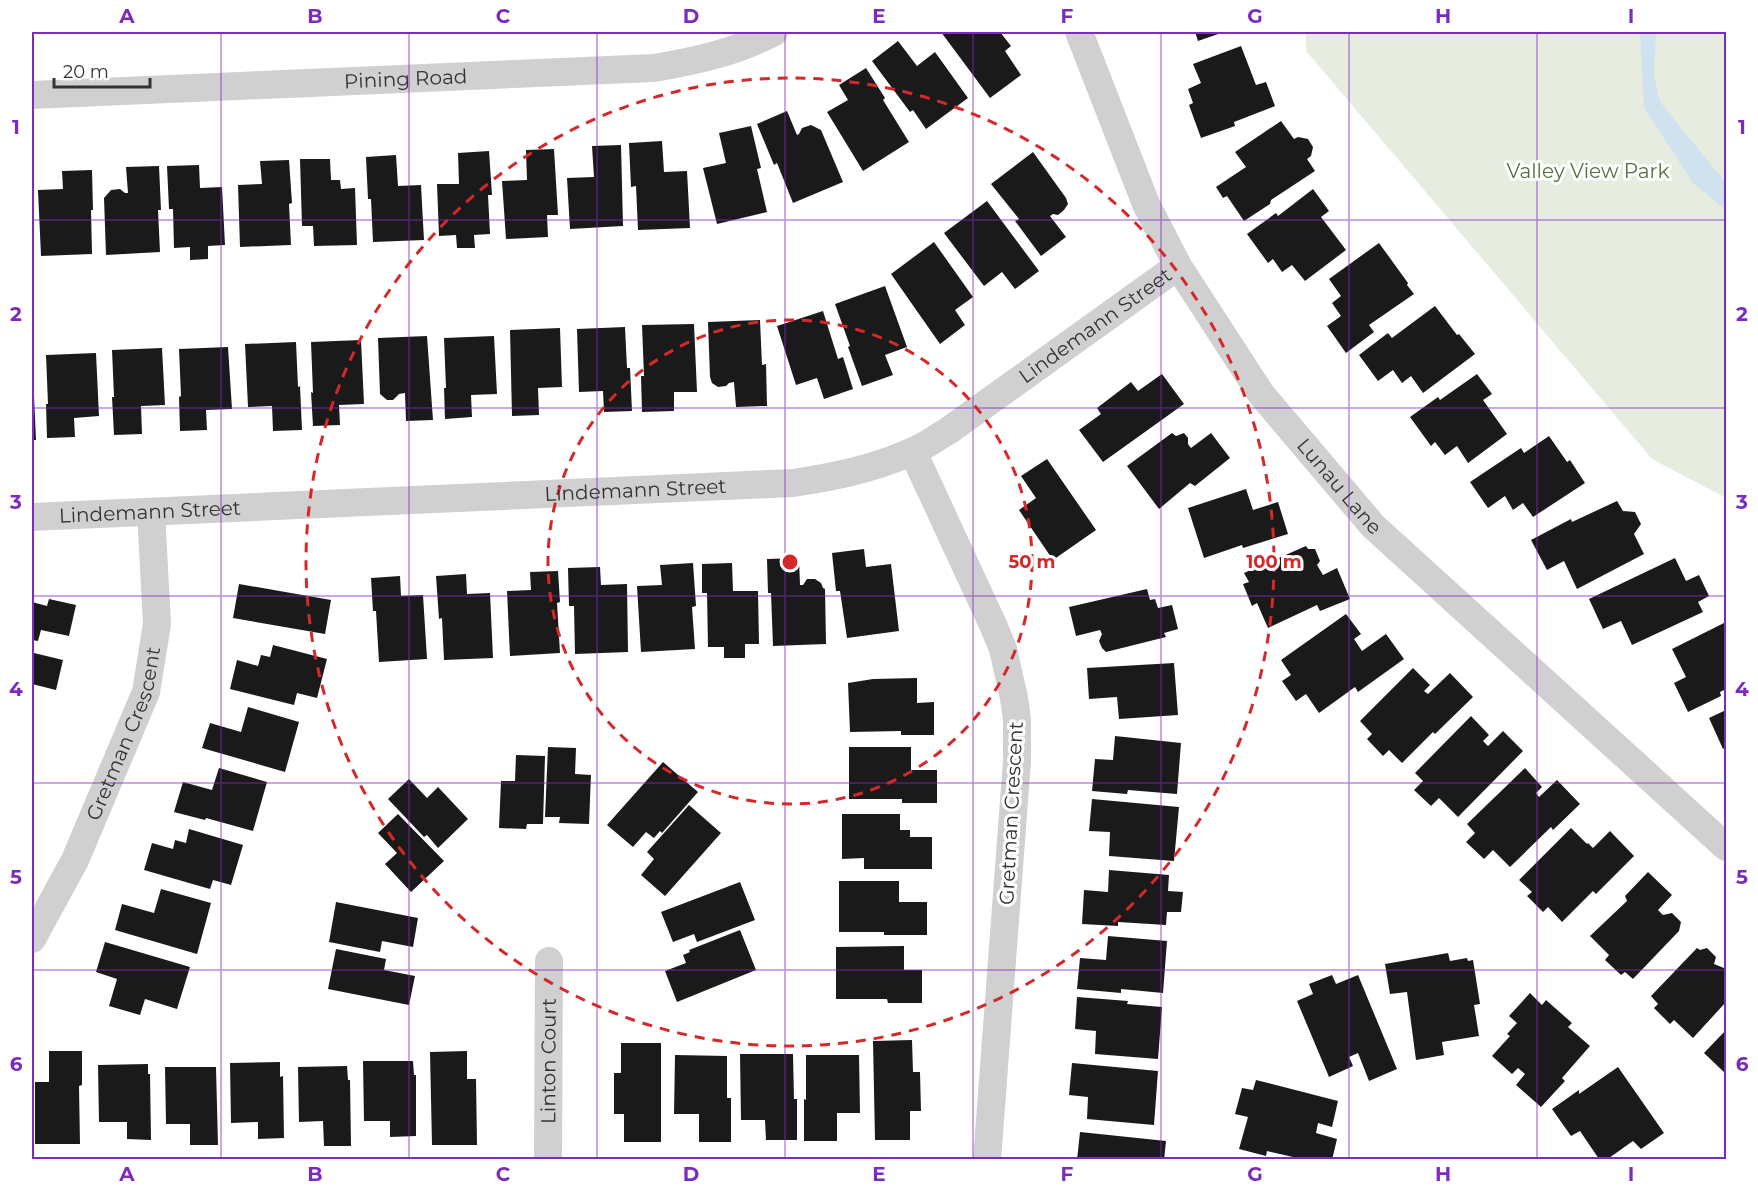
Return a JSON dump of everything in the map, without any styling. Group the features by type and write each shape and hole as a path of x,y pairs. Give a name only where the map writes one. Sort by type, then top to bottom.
{"street":[{"name":"Pining Road","path":"32,95 654,68 724,53 774,32"},
{"name":"Lunau Lane","path":"1079,32 1146,204 1178,266 1261,394 1373,526 1726,847"},
{"name":"Lindemann Street","path":"32,517 793,483 845,474 913,452 948,431 1178,266"},
{"name":"Gretman Crescent","path":"913,452 994,627 1009,673 1017,719 1017,761 987,1160"},
{"name":"Gretman Crescent","path":"32,939 75,860 146,692 157,624 151,512"},
{"name":"Linton Court","path":"548,1160 549,961"}],"green space":[{"name":"Valley View Park","path":"1305,32 1726,32 1726,498 1652,459 1307,52"}],"water":[{"path":"1640,32 1656,32 1654,75 1660,102 1726,183 1726,210 1693,183 1644,108"}],"building":[{"path":"941,32 1000,32 1011,46 1005,51 1021,75 990,98"},
{"path":"1195,32 1224,32 1198,41"},
{"path":"898,41 917,66 935,52 968,98 926,129 913,110 910,112 872,61"},
{"path":"1241,46 1256,85 1266,82 1275,106 1234,122 1235,126 1201,138 1189,105 1193,103 1188,89 1201,83 1193,64"},
{"path":"866,68 909,142 863,171 827,112 848,100 839,85"},
{"path":"787,111 797,135 802,128 811,125 821,130 843,182 793,203 777,163 774,165 757,124"},
{"path":"1281,121 1294,139 1298,137 1308,139 1313,147 1311,156 1307,159 1315,171 1244,221 1227,196 1223,198 1216,187 1246,167 1235,152"},
{"path":"751,126 761,168 757,169 767,212 717,224 703,168 726,163 719,133"},
{"path":"662,141 664,172 687,171 690,228 638,230 636,186 631,187 629,143"},
{"path":"621,145 623,226 570,229 567,178 594,177 592,146"},
{"path":"554,149 558,215 547,215 548,237 506,239 502,181 527,180 526,150"},
{"path":"489,151 492,195 488,195 490,234 474,235 475,248 457,248 456,235 439,236 437,184 459,184 458,153"},
{"path":"1033,152 1068,204 1058,215 1050,216 1066,237 1041,256 1015,221 1019,219 991,184"},
{"path":"396,155 398,186 421,185 424,240 373,242 366,157"},
{"path":"300,159 330,159 331,180 340,180 341,189 355,188 357,245 314,246 313,226 302,226"},
{"path":"289,160 292,203 289,204 291,245 240,247 238,185 262,184 260,161"},
{"path":"199,165 200,188 222,187 225,245 208,246 208,259 190,260 190,247 174,248 173,209 169,209 167,166"},
{"path":"159,166 160,252 106,255 104,198 111,190 120,189 128,193 126,167"},
{"path":"92,170 92,254 41,256 38,190 63,189 62,171"},
{"path":"1313,189 1329,211 1321,217 1346,250 1305,281 1292,265 1282,272 1273,259 1268,263 1247,234 1276,213 1278,216"},
{"path":"987,201 1039,271 1015,289 1002,272 984,286 944,233"},
{"path":"934,242 973,297 955,310 965,325 940,344 891,274"},
{"path":"1379,243 1414,294 1369,325 1374,332 1346,353 1327,326 1341,316 1332,303 1341,296 1329,279"},
{"path":"885,286 907,347 885,355 893,375 862,386 835,304"},
{"path":"1435,306 1475,354 1423,393 1411,376 1402,383 1393,370 1378,381 1359,355 1388,333 1392,338"},
{"path":"823,311 838,359 843,357 853,389 824,399 817,378 796,385 777,326"},
{"path":"760,320 762,365 766,364 767,406 736,407 734,382 718,387 712,383 710,377 708,322"},
{"path":"694,324 697,392 674,392 674,411 642,412 641,376 644,376 642,325"},
{"path":"625,327 632,411 604,412 603,391 579,392 577,329"},
{"path":"560,328 562,387 538,388 539,415 512,416 510,330"},
{"path":"427,336 433,420 406,421 405,393 399,394 393,400 387,400 380,394 378,338"},
{"path":"494,336 497,394 471,395 472,417 445,419 444,338"},
{"path":"361,340 364,404 339,405 340,425 313,426 311,342"},
{"path":"296,342 302,430 273,431 272,406 248,407 245,344"},
{"path":"228,347 232,409 206,410 207,430 180,431 179,349"},
{"path":"162,348 165,405 141,406 142,434 114,435 112,350"},
{"path":"96,353 99,416 74,418 75,437 47,438 46,355"},
{"path":"1162,374 1184,404 1103,462 1079,430 1101,414 1097,408 1131,382 1138,391"},
{"path":"1477,374 1492,394 1483,400 1507,434 1468,463 1457,446 1445,455 1435,442 1431,446 1410,417 1438,397 1440,400"},
{"path":"32,396 34,396 36,440 32,440"},
{"path":"1172,433 1176,436 1184,433 1191,448 1211,433 1230,458 1195,486 1190,483 1159,509 1127,466"},
{"path":"1549,436 1567,462 1570,460 1585,483 1533,517 1523,503 1513,510 1505,496 1488,508 1470,482 1521,448 1524,453"},
{"path":"1047,459 1096,530 1053,560 1019,510 1036,498 1021,476"},
{"path":"1246,489 1253,510 1278,502 1288,534 1243,548 1242,545 1204,558 1188,508"},
{"path":"1617,501 1623,511 1635,512 1641,524 1634,534 1644,554 1577,589 1564,561 1547,570 1531,540 1571,519 1572,522"},
{"path":"1306,546 1308,549 1315,549 1320,561 1317,565 1323,575 1337,568 1350,599 1320,611 1317,605 1268,628 1257,603 1252,606 1243,584 1249,582 1244,573"},
{"path":"864,549 866,567 891,564 899,631 847,638 840,591 836,591 832,553"},
{"path":"799,558 800,585 803,585 807,579 815,579 825,589 826,644 773,646 767,559"},
{"path":"1675,558 1686,581 1699,575 1709,596 1698,602 1703,612 1632,645 1621,621 1603,629 1589,599"},
{"path":"693,563 696,606 692,607 695,649 641,652 637,586 662,585 660,565"},
{"path":"732,563 733,591 758,591 759,644 745,644 745,658 724,658 724,647 708,647 707,593 702,593 702,564"},
{"path":"600,567 601,585 627,584 628,652 575,654 574,606 569,606 568,568"},
{"path":"558,571 560,653 510,656 507,591 531,590 530,572"},
{"path":"466,574 467,594 490,593 493,658 444,660 442,618 439,619 436,576"},
{"path":"400,576 401,596 423,595 427,659 379,662 376,611 373,611 371,578"},
{"path":"239,584 331,600 325,634 233,618"},
{"path":"1147,589 1150,600 1155,599 1158,608 1172,605 1178,629 1164,633 1166,637 1106,652 1099,641 1102,634 1100,630 1076,636 1069,607"},
{"path":"49,599 76,605 69,636 41,630 38,641 32,640 32,602 47,606"},
{"path":"1346,614 1361,634 1354,639 1362,651 1386,634 1404,659 1358,692 1355,687 1319,713 1306,694 1296,701 1282,681 1291,675 1281,660"},
{"path":"1726,622 1726,689 1720,692 1721,696 1688,712 1674,683 1686,677 1672,649"},
{"path":"273,645 327,659 317,698 297,693 294,705 230,689 237,660 258,666 261,655 270,657"},
{"path":"34,653 63,660 56,690 32,684 32,655"},
{"path":"1174,663 1178,715 1119,719 1117,697 1089,699 1087,668"},
{"path":"1413,668 1430,685 1424,691 1428,694 1450,673 1473,697 1402,763 1389,750 1383,756 1367,739 1372,734 1360,721"},
{"path":"917,678 917,703 934,702 934,735 901,735 901,731 850,732 848,683 873,679"},
{"path":"248,707 299,722 285,772 202,748 210,723 241,732"},
{"path":"1726,710 1726,747 1723,749 1709,718"},
{"path":"1471,716 1489,735 1483,741 1488,746 1503,731 1523,751 1458,817 1439,798 1431,806 1414,790 1423,781 1415,773"},
{"path":"1115,736 1181,743 1177,794 1128,790 1127,794 1092,791 1095,759 1113,760"},
{"path":"548,747 576,748 575,774 591,775 589,824 559,823 560,817 545,817"},
{"path":"849,747 911,747 911,770 937,770 937,803 902,803 902,799 849,799"},
{"path":"516,755 545,756 543,824 527,824 526,829 499,828 501,781 515,781"},
{"path":"663,762 698,792 662,833 660,831 654,838 646,832 633,847 607,825"},
{"path":"219,768 267,782 253,831 174,812 183,782 212,790"},
{"path":"1525,768 1542,787 1536,793 1539,797 1557,780 1580,804 1553,830 1551,827 1510,867 1493,850 1484,859 1466,842 1475,833 1467,824"},
{"path":"409,779 427,798 438,787 468,819 438,848 427,835 424,837 388,799"},
{"path":"1092,799 1179,807 1174,861 1109,856 1110,832 1089,831"},
{"path":"689,805 721,833 665,896 641,875 654,859 647,852"},
{"path":"398,814 444,861 411,892 385,864 397,853 378,833"},
{"path":"842,814 900,814 900,830 910,830 910,837 932,837 932,869 864,869 864,858 842,859"},
{"path":"1571,828 1593,848 1610,831 1634,856 1596,894 1593,891 1562,922 1548,907 1543,912 1527,896 1532,892 1519,880"},
{"path":"189,829 243,845 231,885 213,880 210,889 144,870 152,843 173,849 175,840 186,843"},
{"path":"1109,870 1169,875 1168,891 1183,892 1181,912 1167,912 1166,925 1118,922 1118,926 1082,924 1084,890 1108,892"},
{"path":"1648,872 1672,895 1658,910 1663,915 1672,913 1681,922 1679,931 1633,979 1625,972 1621,975 1605,960 1609,955 1590,936 1627,901 1625,896"},
{"path":"839,881 899,881 899,902 927,902 927,935 839,932"},
{"path":"740,882 755,920 697,942 694,934 673,942 661,912"},
{"path":"161,889 211,903 197,954 115,930 122,904 154,913"},
{"path":"336,902 418,918 413,947 382,941 380,952 329,942"},
{"path":"740,930 756,970 677,1002 665,971 686,963 683,955 690,952 689,950"},
{"path":"1108,936 1167,941 1163,993 1121,989 1121,993 1077,989 1080,958 1106,960"},
{"path":"105,942 190,967 177,1009 145,999 140,1015 109,1006 117,979 96,972"},
{"path":"904,946 904,970 922,970 922,1003 888,1003 887,999 836,999 836,947"},
{"path":"1697,948 1700,950 1707,948 1716,957 1714,964 1724,968 1726,966 1726,1002 1693,1038 1674,1020 1670,1024 1654,1008 1658,1004 1651,996"},
{"path":"336,949 386,959 384,970 415,976 409,1005 328,989"},
{"path":"1448,953 1450,961 1467,958 1468,961 1473,960 1480,1004 1474,1005 1479,1036 1442,1042 1444,1055 1416,1060 1407,992 1390,994 1385,964"},
{"path":"1332,975 1336,984 1358,975 1397,1069 1369,1081 1358,1053 1349,1057 1353,1066 1329,1077 1297,1001 1313,994 1309,984"},
{"path":"1530,993 1542,1005 1546,1000 1572,1023 1568,1027 1590,1046 1562,1078 1565,1081 1541,1107 1516,1085 1525,1074 1518,1068 1512,1074 1492,1056 1510,1036 1507,1034 1517,1023 1509,1016"},
{"path":"1077,997 1128,1001 1127,1004 1162,1007 1158,1059 1095,1054 1096,1031 1075,1029"},
{"path":"1726,1030 1726,1074 1704,1053"},
{"path":"912,1040 913,1072 920,1072 921,1111 910,1111 910,1140 875,1140 873,1041"},
{"path":"621,1043 661,1043 661,1142 624,1142 624,1114 614,1114 614,1073 621,1073"},
{"path":"49,1051 82,1051 82,1085 79,1086 80,1144 35,1144 35,1082 49,1082"},
{"path":"467,1051 467,1079 476,1079 477,1145 432,1145 430,1052"},
{"path":"740,1054 793,1054 794,1099 797,1099 797,1140 766,1140 765,1120 741,1120"},
{"path":"675,1055 727,1056 727,1098 731,1098 731,1142 699,1142 699,1114 674,1114"},
{"path":"806,1055 859,1055 860,1113 837,1113 837,1141 804,1141"},
{"path":"363,1061 413,1061 414,1075 416,1075 416,1136 390,1137 390,1121 364,1121"},
{"path":"280,1062 280,1077 283,1076 284,1138 258,1139 258,1122 231,1123 230,1063"},
{"path":"1072,1063 1158,1071 1154,1125 1087,1119 1088,1097 1069,1095"},
{"path":"148,1064 151,1140 127,1139 127,1122 99,1122 98,1065"},
{"path":"347,1066 348,1080 350,1080 351,1146 324,1146 323,1121 299,1122 298,1067"},
{"path":"165,1067 216,1067 218,1145 190,1145 190,1124 166,1124"},
{"path":"1618,1067 1664,1133 1641,1149 1633,1141 1609,1158 1599,1159 1580,1131 1571,1136 1552,1109 1579,1090 1579,1094"},
{"path":"1256,1080 1338,1101 1332,1127 1318,1123 1316,1133 1337,1139 1332,1160 1292,1160 1293,1157 1267,1151 1266,1156 1239,1149 1248,1117 1235,1114 1242,1088 1253,1090"},
{"path":"1080,1132 1166,1141 1164,1160 1077,1160"}]}
